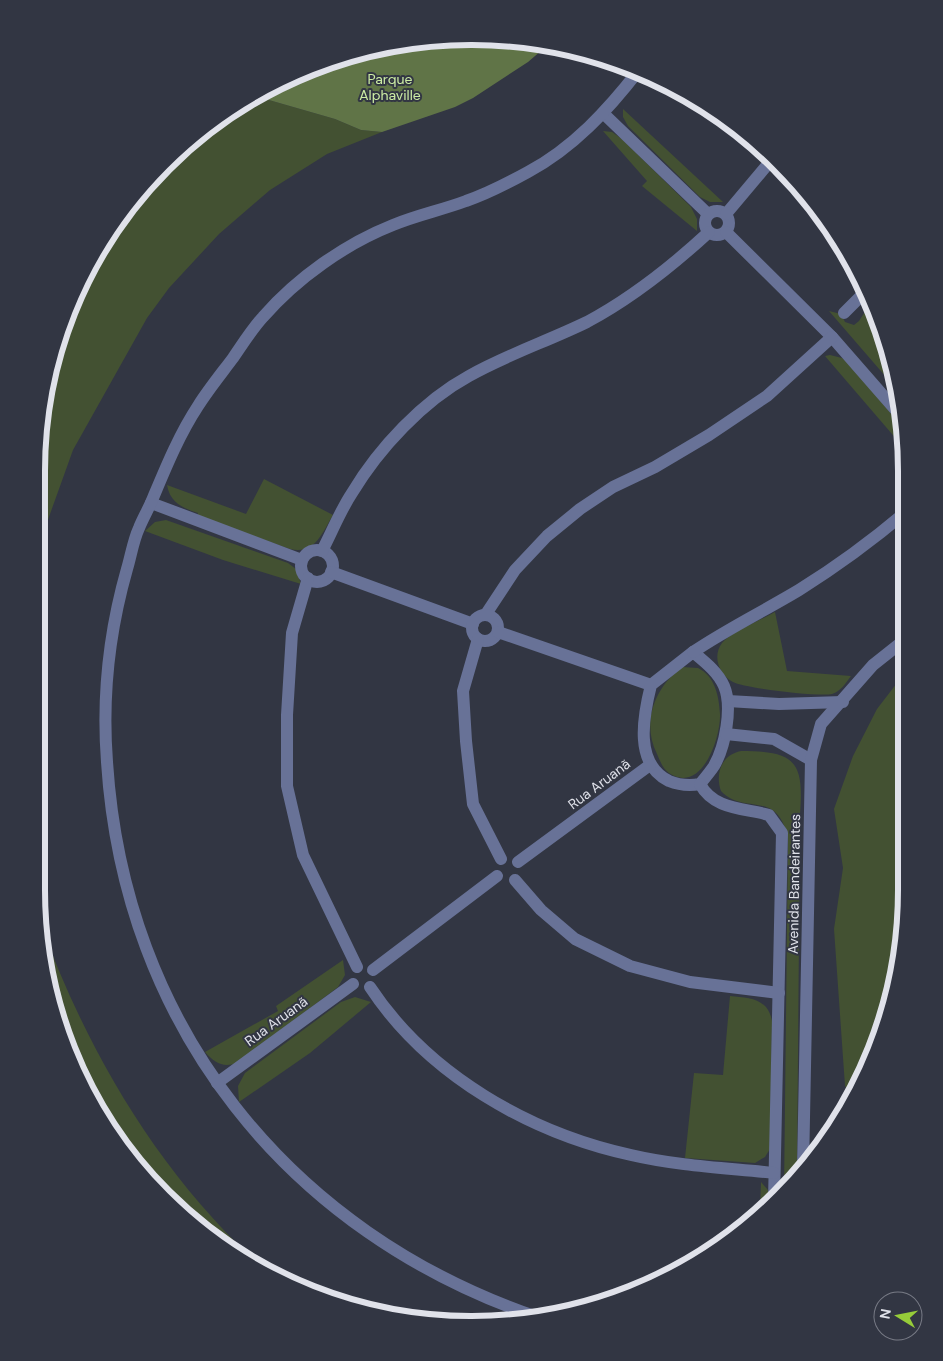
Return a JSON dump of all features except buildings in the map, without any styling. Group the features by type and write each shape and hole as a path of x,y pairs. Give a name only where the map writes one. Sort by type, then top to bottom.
{"street":[{"path":"525,1312 440,1277 405,1258 348,1220 299,1178 253,1131 190,1044 170,1006 144,942 117,851 109,802 105,736 109,652 120,594 136,538 163,472 197,408 263,317 306,276 346,248 388,227 466,201 532,170 604,114 634,77"},
{"path":"604,114 708,214"},
{"path":"726,214 767,165"},
{"path":"717,210 726,214 730,222 726,232 718,236 709,232 705,223 708,214 717,210"},
{"path":"322,551 352,493 370,468 399,434 435,399 469,376 587,322 625,300 675,264 709,232"},
{"path":"726,232 832,337 893,406"},
{"path":"844,313 860,296"},
{"path":"498,632 490,640 478,639 473,633 472,624 478,617 486,614 515,570 547,536 580,509 613,487 655,467 709,435 767,396 832,337"},
{"path":"151,503 302,560"},
{"path":"700,784 677,784 659,776 650,765 644,744 644,729 651,685 693,652 733,626 800,590 898,518"},
{"path":"311,551 322,551 331,558 331,572 322,580 308,578 302,570 302,560 311,551"},
{"path":"331,572 472,624"},
{"path":"308,578 292,633 287,715 287,786 303,855 357,967"},
{"path":"486,614 496,620 498,632"},
{"path":"498,632 651,685"},
{"path":"478,639 463,691 466,741 473,804 501,859"},
{"name":"Avenida Bandeirantes","path":"803,1157 811,760 821,724 843,702 873,665 898,645"},
{"path":"693,652 712,668 724,687 728,701 726,734 714,766 700,784"},
{"path":"728,701 779,704 843,702"},
{"path":"726,734 774,739 811,760"},
{"name":"Rua Aruanã","path":"518,862 650,765"},
{"path":"700,784 705,794 720,804 769,815 782,833 774,1190"},
{"path":"511,857 518,862 520,872 514,880 504,881 497,876 496,866 501,859 511,857"},
{"path":"373,970 497,876"},
{"path":"514,880 541,910 575,939 630,966 690,982 779,993"},
{"path":"366,965 373,970 375,980 370,987 361,989 353,984 351,974 357,967 366,965"},
{"name":"Rua Aruanã","path":"217,1082 353,984"},
{"path":"370,987 399,1024 443,1065 492,1102 520,1115 591,1145 632,1156 774,1173"}],"green space":[{"name":"Parque Alphaville","path":"472,45 541,51 528,62 473,98 455,107 382,132 361,130 335,119 264,99 308,77 388,53 444,46"},
{"path":"264,99 335,119 361,130 382,132 327,154 270,190 219,234 169,288 147,318 73,450 45,528 46,444 53,388 77,308 102,258 117,235 133,212 170,170 212,133"},
{"path":"623,109 723,202 710,202 700,197 628,126 623,117"},
{"path":"603,131 612,132 622,139 691,207 697,219 697,231 642,186 647,181"},
{"path":"866,309 888,379 829,311 841,314 845,322 854,325"},
{"path":"830,355 842,358 850,364 894,418 896,439 825,356"},
{"path":"264,479 333,515 312,546 299,550 290,549 197,516 198,513 182,507 174,500 167,485 246,514"},
{"path":"166,520 288,563 296,569 301,584 223,560 145,531 155,522"},
{"path":"775,612 787,671 851,676 835,693 825,695 751,687 733,682 724,675 717,659 722,643 739,630"},
{"path":"682,667 698,668 708,676 715,687 719,700 720,714 717,736 707,760 700,770 691,776 681,778 669,773 663,767 652,742 650,730 653,706 658,695 664,685"},
{"path":"898,682 897,917 890,973 883,1000 866,1053 848,1090 845,1086 834,929 843,868 834,809 853,756 877,709"},
{"path":"741,751 759,752 785,757 793,763 798,771 800,782 797,1165 784,1179 788,839 783,823 777,814 768,808 730,798 721,791 719,772 721,766 734,753"},
{"path":"49,946 80,1017 102,1061 127,1104 185,1186 244,1250 212,1228 170,1191 133,1149 102,1103 77,1053 68,1027 53,973"},
{"path":"343,960 345,975 338,987 237,1063 220,1064 205,1052 278,1011 276,1006"},
{"path":"730,996 757,1001 770,1013 772,1021 770,1149 765,1157 755,1163 685,1158 694,1073 723,1075"},
{"path":"355,997 371,1002 310,1053 239,1102 238,1086 245,1073 341,1002"},
{"path":"761,1182 768,1190 769,1195 760,1203"}]}
